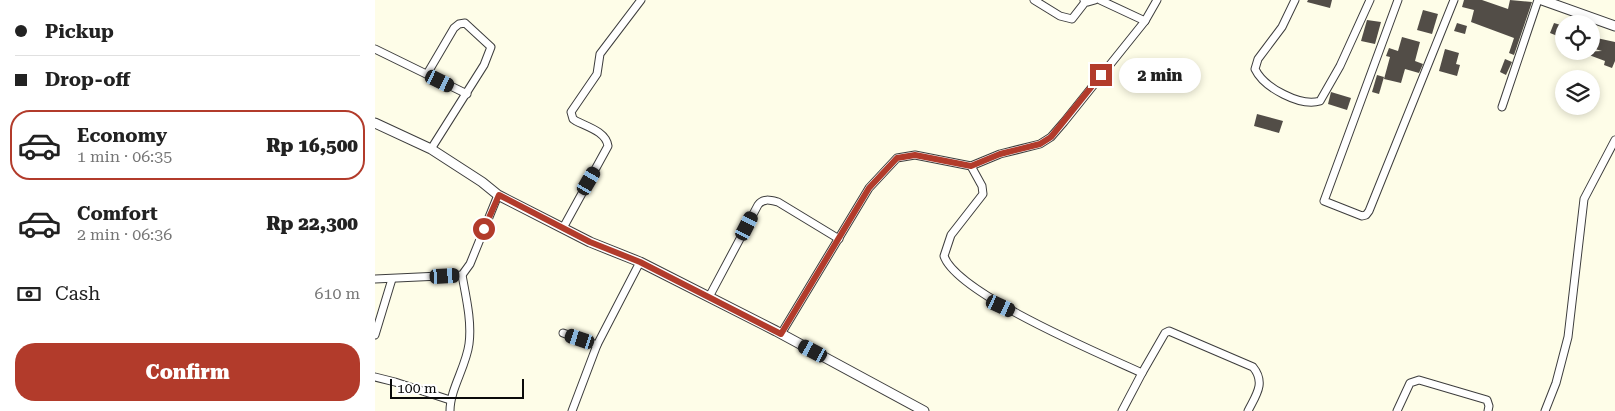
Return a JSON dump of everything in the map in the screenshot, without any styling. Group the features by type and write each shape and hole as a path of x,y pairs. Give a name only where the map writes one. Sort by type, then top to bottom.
{"street":[{"path":"563,228 608,146 607,140 601,134 573,119 571,112 597,74 600,54 641,0"},
{"path":"1034,0 1060,16 1072,19 1085,1 1095,0"},
{"path":"1100,0 1145,21"},
{"path":"781,334 869,188 897,158 915,155 971,166 1000,154 1040,144 1051,137 1145,21 1157,0"},
{"path":"1295,0 1282,27 1258,59 1255,69 1259,77 1270,85 1298,102 1308,102 1320,101 1370,0"},
{"path":"1399,0 1324,201 1364,216 1369,211 1454,0"},
{"path":"1501,107 1540,0 1615,26"},
{"path":"427,74 454,28 459,24 465,24 481,36 491,49 467,94 431,149"},
{"path":"375,49 467,94"},
{"path":"375,123 431,149 499,195 605,249 640,262 709,297 924,411"},
{"path":"1545,411 1556,383 1568,337 1583,205 1615,140"},
{"path":"971,166 982,186 983,194 951,235 947,243 945,256 954,270 1001,306 1142,373"},
{"path":"450,411 450,400 462,372 469,344 468,310 462,275 469,264 499,195"},
{"path":"709,297 758,205 763,201 778,202 839,239"},
{"path":"572,411 597,344 640,262"},
{"path":"375,279 462,275"},
{"path":"375,335 393,279"},
{"path":"1122,411 1165,333 1175,332 1253,367 1260,379 1260,385 1248,411"},
{"path":"563,333 597,344"},
{"path":"375,377 450,400"},
{"path":"1397,411 1410,383 1419,380 1487,400 1488,411"}],"building":[{"path":"1308,0 1332,0 1330,8 1307,2"},
{"path":"1464,0 1482,0 1508,9 1510,0 1532,2 1514,55 1509,53 1514,38 1471,22 1474,10 1462,7"},
{"path":"1423,10 1438,14 1432,34 1417,30"},
{"path":"1367,20 1381,22 1375,44 1361,41"},
{"path":"1457,23 1467,26 1465,34 1454,31"},
{"path":"1554,23 1555,23 1555,35 1550,33"},
{"path":"1402,37 1420,42 1415,61 1423,64 1419,73 1405,69 1401,83 1384,79 1390,57 1386,56 1389,48 1398,51"},
{"path":"1600,39 1615,42 1615,61 1612,68 1604,65 1605,61 1600,59 1600,51 1602,51 1600,50"},
{"path":"1445,49 1459,53 1456,64 1460,65 1457,76 1439,71"},
{"path":"1505,59 1512,62 1506,75 1500,72"},
{"path":"1377,75 1384,77 1379,94 1372,92"},
{"path":"1331,92 1351,98 1347,110 1328,104"},
{"path":"1257,114 1283,121 1279,133 1254,126"}],"route":[{"path":"484,229 499,195 590,242 640,262 781,334 869,188 897,158 915,155 971,166 1000,154 1040,144 1051,137 1101,75"}]}
